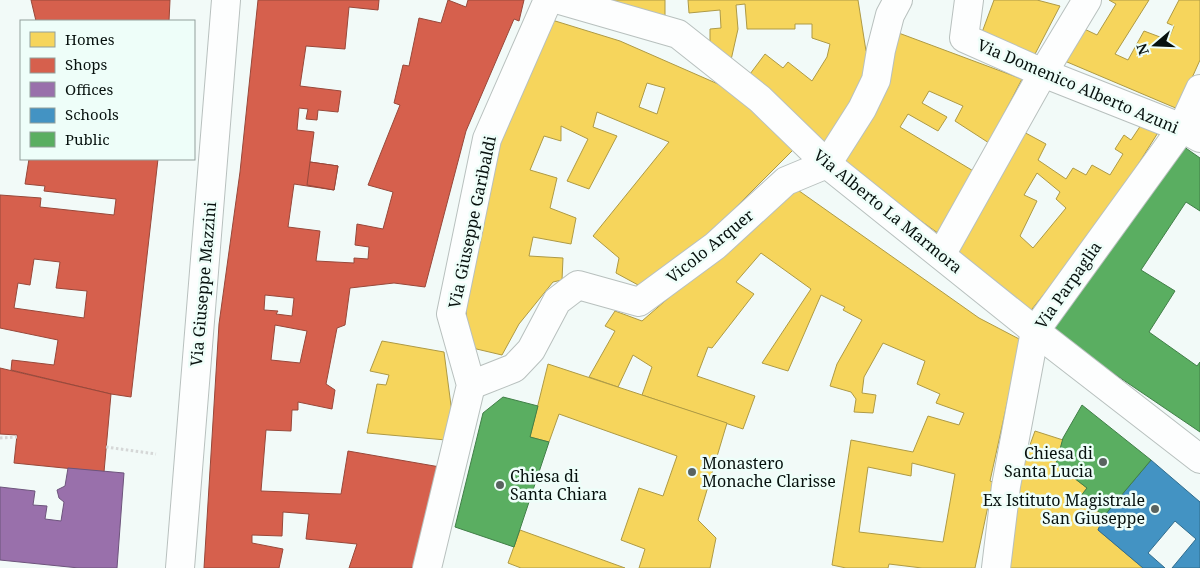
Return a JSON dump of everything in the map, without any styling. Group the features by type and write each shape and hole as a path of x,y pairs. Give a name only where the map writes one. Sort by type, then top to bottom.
{"street":[{"name":"Via Giuseppe Mazzini","path":"180,568 226,0"},
{"name":"Via Giuseppe Garibaldi","path":"433,566 471,385 451,314 487,139 548,0"},
{"name":"Via Alberto La Marmora","path":"560,0 678,34 760,99 827,164 1035,331 1200,459"},
{"name":"Via Domenico Alberto Azuni","path":"969,0 964,38 1043,73 1191,133"},
{"path":"941,255 1043,73 1087,0"},
{"path":"827,164 862,109 876,80 881,50 894,8"},
{"name":"Via Parpaglia","path":"996,568 1006,486 1035,331 1191,133 1200,90"},
{"name":"Vicolo Arquer","path":"471,385 514,368 532,350 557,301 578,286 640,302 715,246 786,181 827,164"}],"path":[{"path":"0,438 17,437"},
{"path":"106,446 189,458"}],"building: Homes":[{"path":"589,0 665,0 665,23"},
{"path":"688,0 858,0 866,51 874,52 828,152 750,74 765,54 783,68 788,62 812,81 827,57 830,44 812,38 812,24 795,24 795,29 747,29 745,4 736,5 738,29 731,60 710,47 710,29 721,28 720,10 689,13"},
{"path":"994,0 1037,0 1060,6 1034,56 981,35"},
{"path":"1109,0 1149,0 1115,54 1128,60 1144,31 1168,40 1174,26 1167,23 1179,0 1200,0 1200,60 1178,109 1060,59 1078,26 1097,35 1116,4"},
{"path":"552,20 620,41 734,91 795,148 714,229 640,286 616,273 619,258 593,236 669,142 597,112 593,127 617,136 589,189 567,181 588,139 561,126 561,141 544,136 530,170 557,178 550,208 576,218 571,244 533,237 529,256 563,258 562,280 553,282 519,324 502,355 468,347 466,309 486,190 506,123","holes":["647,83 665,88 657,114 639,107"]},
{"path":"896,32 1022,79 989,143 955,121 963,106 929,91 922,103 947,117 938,131 908,114 900,127 975,172 942,236 837,161"},
{"path":"1141,125 1159,131 1102,222 1028,314 958,252 1020,130 1046,144 1038,160 1066,179 1073,168 1086,175 1092,165 1110,175 1123,154 1115,149 1124,135 1131,140","holes":["1037,173 1060,192 1056,199 1066,208 1033,248 1020,236 1037,201 1024,195"]},
{"path":"795,188 979,318 1021,340 990,481 993,482 975,568 922,568 889,564 888,568 846,568 832,565 851,440 913,452 928,416 959,425 964,413 936,403 940,394 917,384 925,361 883,343 864,377 862,393 876,395 873,413 854,412 856,399 851,392 830,386 837,364 862,320 843,310 845,307 821,295 788,371 762,363 811,289 761,253 736,282 754,294 712,348 708,347 697,376 755,396 743,429 642,395 652,367 633,355 618,387 589,377 615,331 605,326 615,311 642,321","holes":["912,463 955,474 943,542 859,532 868,467 911,476"]},
{"path":"382,341 444,352 452,413 446,440 367,433 377,384 386,385 389,375 370,371"},
{"name":"Monastero Monache Clarisse","path":"548,364 727,423 698,520 716,538 710,568 639,568 645,549 621,540 639,488 663,496 677,456 559,414 549,442 530,437"},
{"path":"1035,431 1063,440 1056,464 1087,488 1080,497 1104,516 1098,530 1143,568 1005,568 1014,489"},
{"path":"520,530 625,568 521,568 508,563"}],"building: Shops":[{"path":"31,0 170,0 169,20 36,20"},
{"path":"258,0 379,0 378,10 349,7 345,49 306,46 300,86 341,91 338,112 318,110 317,120 306,119 308,109 299,108 297,130 314,132 310,162 338,166 334,190 294,184 288,227 320,231 316,261 354,263 354,258 368,259 369,247 355,245 357,224 383,229 393,192 368,185 400,105 394,103 403,65 409,66 419,18 441,23 448,0 466,7 468,0 524,0 519,21 514,19 466,131 425,287 394,283 350,288 345,325 337,328 326,384 335,390 332,409 298,402 298,410 292,410 291,431 266,430 261,491 341,494 348,451 440,467 416,568 349,568 357,544 306,539 309,514 283,512 282,536 252,535 252,543 283,549 279,568 204,568 219,324 240,172","holes":["265,295 294,298 292,316 276,314 278,311 264,310","275,325 307,331 300,363 271,360"]},
{"path":"29,160 158,160 131,397 11,370 12,360 54,365 58,340 0,328 0,195 41,198 40,207 114,215 116,199 44,191 45,186 25,184","holes":["34,259 60,262 56,288 87,291 84,318 14,308 18,283 30,285"]},
{"path":"310,162 338,166 334,190 307,185"},
{"path":"0,368 111,394 104,472 14,463 17,435 0,434"}],"building: Offices":[{"path":"68,468 124,473 117,568 79,568 0,560 0,487 35,491 33,505 47,506 45,519 61,521 64,502 59,498 57,490 65,486"}],"building: Schools":[{"name":"Ex Istituto Magistrale San Giuseppe","path":"1151,460 1200,502 1200,568 1172,568 1196,539 1175,521 1148,553 1165,568 1143,568 1098,530 1104,516"}],"building: Public":[{"path":"1180,144 1200,158 1200,211 1186,202 1141,270 1175,291 1149,332 1197,366 1200,362 1200,432 1048,329"},
{"name":"Chiesa di Santa Chiara","path":"503,397 538,406 530,437 549,442 514,547 455,527 483,413"},
{"name":"Chiesa di Santa Lucia","path":"1082,405 1151,460 1104,516 1080,497 1087,488 1056,464 1063,438"}],"place":[{"name":"Chiesa di Santa Lucia","path":"1103,462"},
{"name":"Monastero Monache Clarisse","path":"692,472"},
{"name":"Chiesa di Santa Chiara","path":"500,485"},
{"name":"Ex Istituto Magistrale San Giuseppe","path":"1155,509"}]}
